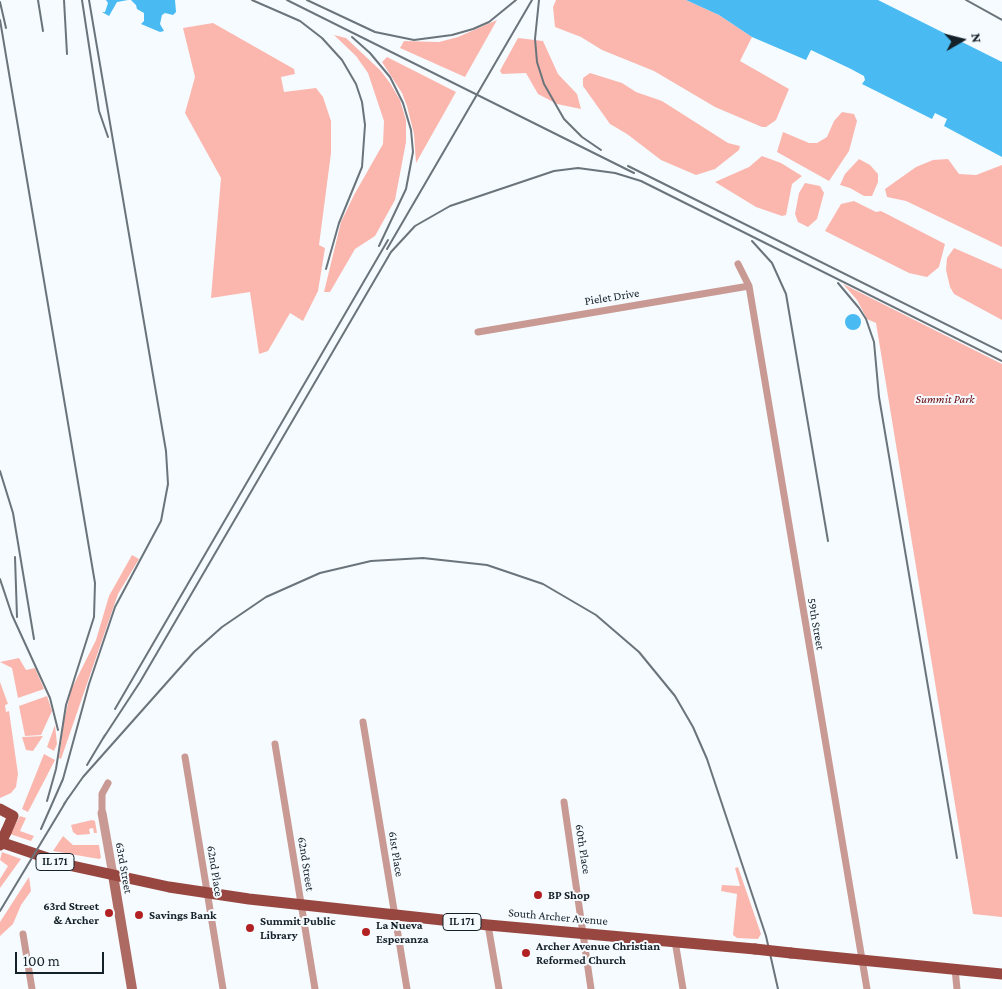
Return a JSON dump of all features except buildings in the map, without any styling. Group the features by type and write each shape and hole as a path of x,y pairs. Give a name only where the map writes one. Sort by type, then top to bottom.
{"main road":[{"path":"0,809 13,816 2,840"},
{"name":"IL 171","path":"2,840 54,861 112,874"},
{"name":"South Archer Avenue","path":"112,874 160,886 301,906 1002,974"},
{"name":"63rd Street","path":"112,874 132,989"}],"street":[{"name":"59th Street","path":"738,264 749,286 866,989"},
{"name":"Pielet Drive","path":"478,332 749,286"},
{"name":"61st Place","path":"363,722 407,989"},
{"name":"62nd Street","path":"275,744 315,989"},
{"name":"62nd Place","path":"185,757 223,989"},
{"name":"63rd Street","path":"108,783 102,794 102,813 112,874"},
{"name":"60th Place","path":"564,802 591,989"},
{"path":"488,925 499,989"},
{"path":"23,934 32,989"},
{"path":"675,941 682,989"},
{"path":"955,969 957,989"}],"green space":[{"path":"556,0 686,0 719,15 752,37 740,61 789,89 776,120 766,127 762,127 715,107 654,71 602,50 581,37 555,27 553,7"},
{"path":"497,20 465,77 400,48 404,41 439,42 458,37"},
{"path":"213,23 294,69 295,74 281,77 284,92 316,88 323,97 331,121 331,153 319,245 325,248 318,291 303,321 290,313 268,351 259,354 250,292 211,298 221,178 185,113 195,77 183,28"},
{"path":"334,35 346,38 380,70 390,83 400,100 406,120 406,142 395,200 375,236 355,249 330,292 324,292 341,222 383,144 384,121 368,73 356,56"},
{"path":"518,38 543,41 558,74 577,94 581,109 557,104 538,94 526,73 502,74 500,71"},
{"path":"387,57 456,92 416,163 414,134 407,106 402,93 382,62"},
{"path":"590,73 622,83 636,92 662,101 728,143 740,146 739,150 715,169 696,175 661,160 627,134 610,124 583,86 583,78"},
{"path":"842,112 854,114 857,121 849,151 829,181 777,152 783,132 809,143 817,143 827,137 834,121"},
{"path":"762,156 781,163 802,176 792,184 786,215 782,216 756,207 715,182 749,167"},
{"path":"859,159 870,165 878,174 878,182 872,196 864,196 840,185 845,174"},
{"path":"948,159 959,174 976,175 1002,165 1002,247 906,201 887,197 885,189 916,167 933,160"},
{"path":"805,183 820,186 824,193 817,219 808,227 798,222 795,214 799,193"},
{"path":"854,201 876,212 881,211 945,244 939,267 927,277 909,273 825,231 841,204"},
{"path":"954,248 1002,269 1002,320 954,294 950,287 946,270 947,258"},
{"name":"Summit Park","path":"843,284 1002,364 1002,917 973,914 876,323 867,319 857,300"},
{"path":"132,555 139,559 118,594 61,759 59,758 64,721 71,690 96,640 109,596"},
{"path":"19,658 26,670 35,668 44,689 18,698 12,668 0,662"},
{"path":"0,682 8,704 5,705 6,712 9,711 18,774 16,787 11,793 0,798"},
{"path":"47,696 52,711 41,735 25,736 19,706"},
{"path":"55,725 57,744 54,751 47,747"},
{"path":"43,736 33,751 26,750 22,737"},
{"path":"44,754 55,760 28,812 22,809"},
{"path":"20,816 26,818 20,831 34,836 31,841 10,834"},
{"path":"95,821 97,833 94,833 93,828 89,829 90,834 77,835 73,832 71,825"},
{"path":"63,836 73,845 99,845 101,858 53,851"},
{"path":"2,852 21,859 0,888 0,879 8,866 0,860"},
{"path":"738,867 761,934 758,939 737,938 733,935 737,894 721,891 722,885 740,886 735,868"},
{"path":"29,877 31,891 21,905 13,924 0,936 0,922"}],"water":[{"path":"106,0 128,0 117,2 109,16 102,12 105,12 108,3"},
{"path":"131,0 175,0 176,12 173,15 165,13 162,15 160,24 164,31 160,32 141,24 144,21 144,13 137,9"},
{"path":"686,0 878,0 1002,62 1002,157 944,126 947,119 935,113 932,119 862,84 865,80 864,76 851,69 811,50 806,60 752,37 719,15"},
{"path":"850,314 856,314 861,319 859,328 850,330 845,325 845,319"}],"railway":[{"path":"38,0 43,31"},
{"path":"64,0 67,54"},
{"path":"82,0 99,111 108,137"},
{"path":"41,829 63,779 89,684 115,607 161,521 168,484 166,451 89,0"},
{"path":"252,0 300,21 322,38 342,60 356,84 362,102 365,125 362,167 339,223 326,269"},
{"path":"287,0 634,173"},
{"path":"307,0 375,32 414,40 452,35 473,29 489,22 516,0"},
{"path":"387,249 532,0"},
{"path":"539,0 535,39 537,62 544,84 564,119 582,137 601,150"},
{"path":"966,0 1002,20"},
{"path":"0,2 6,28"},
{"path":"0,20 95,583 94,617 66,705 56,769 47,801"},
{"path":"352,37 370,53 390,77 403,103 411,130 413,152 406,189 379,246"},
{"path":"628,166 1002,352"},
{"path":"102,740 140,682 391,252 415,226 450,206 554,171 578,168 615,173 641,181 1002,361"},
{"path":"115,709 388,240"},
{"path":"752,241 772,263 786,294 828,541"},
{"path":"838,283 866,319 874,342 879,397 957,858"},
{"path":"0,471 13,513 34,639"},
{"path":"15,557 17,617"},
{"path":"64,804 83,777 194,652 222,627 266,597 320,573 371,561 423,558 487,565 543,584 596,615 639,652 675,696 693,727 707,759 766,936 778,989"},
{"path":"0,579 12,615 50,698 58,730"},
{"path":"87,765 105,735"},
{"path":"0,911 68,798"}],"place":[{"name":"BP Shop","path":"538,895"},
{"name":"63rd Street & Archer","path":"109,913"},
{"name":"Savings Bank","path":"139,915"},
{"name":"Summit Public Library","path":"250,928"},
{"name":"La Nueva Esperanza","path":"366,932"},
{"name":"Archer Avenue Christian Reformed Church","path":"526,953"}]}
